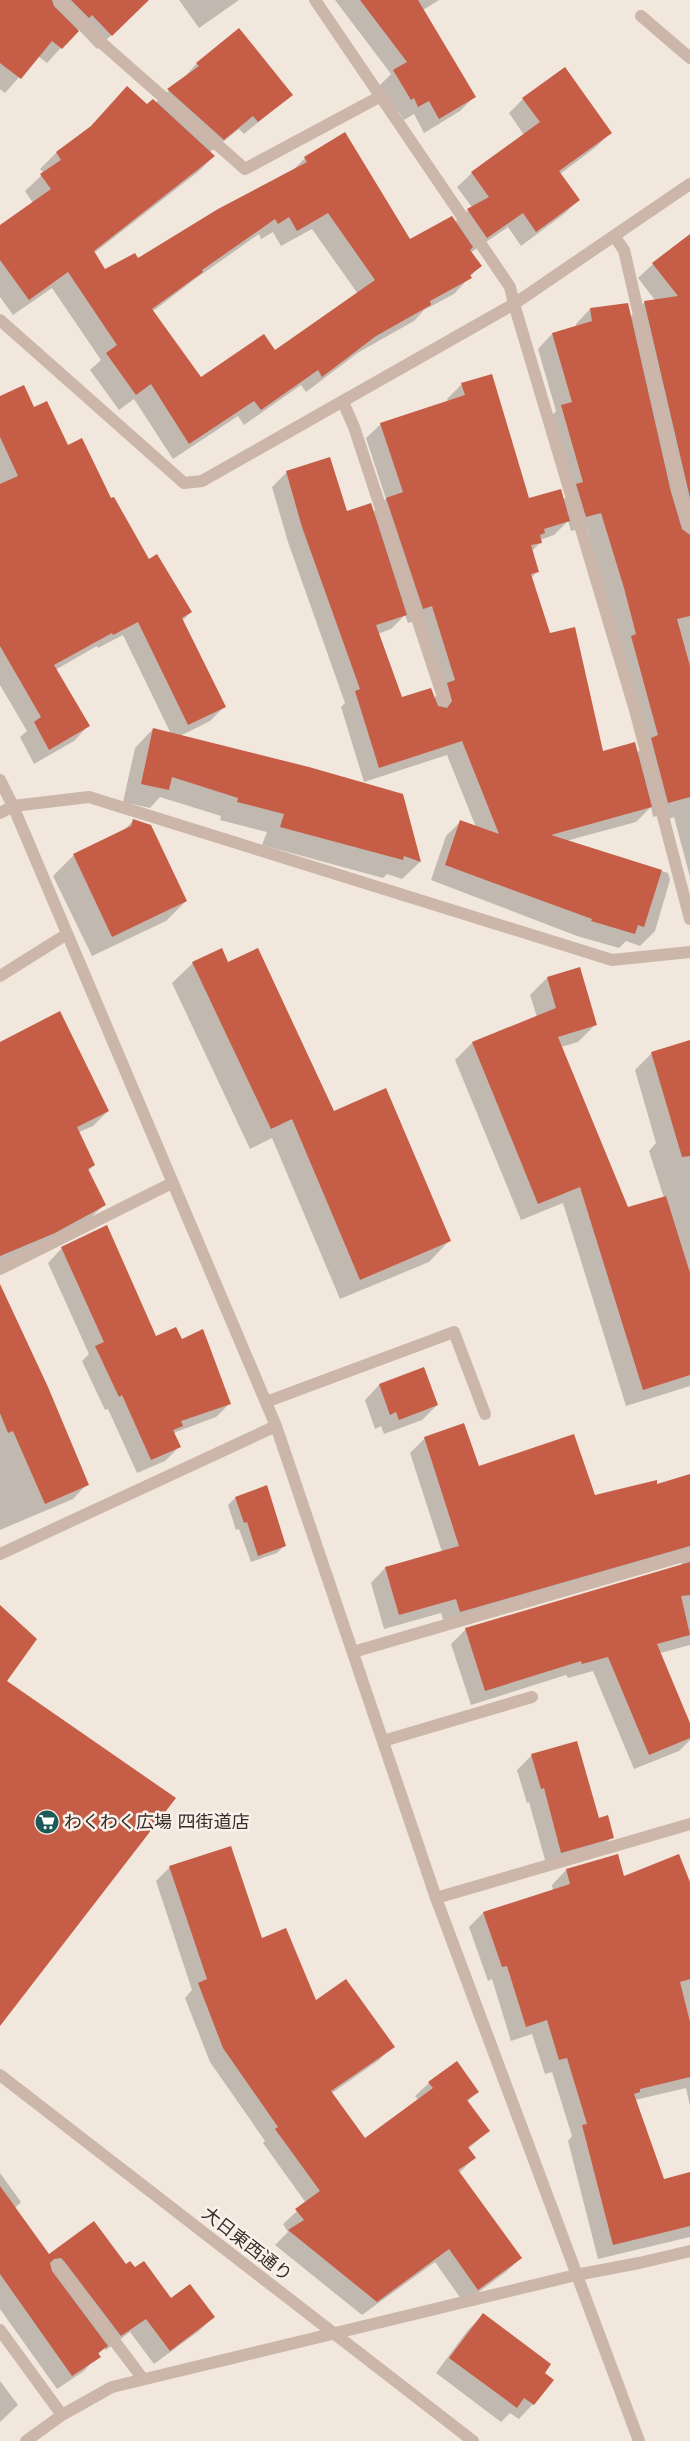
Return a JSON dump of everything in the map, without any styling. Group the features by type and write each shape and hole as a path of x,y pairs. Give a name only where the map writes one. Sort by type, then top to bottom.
{"street":[{"path":"60,0 104,45 245,169 381,96"},
{"path":"315,0 510,287 635,710 690,919"},
{"path":"641,16 690,58"},
{"path":"0,320 184,483 202,481 514,304 690,185"},
{"path":"614,236 624,250 679,490 690,527"},
{"path":"344,402 354,426 444,700"},
{"path":"0,780 13,806 276,1426 436,1898 639,2441"},
{"path":"0,812 13,806 49,800 89,797 612,960 690,952"},
{"path":"0,976 67,934"},
{"path":"0,1269 172,1184"},
{"path":"266,1402 454,1332 485,1414"},
{"path":"0,1554 276,1426"},
{"path":"353,1652 690,1554"},
{"path":"383,1741 532,1697"},
{"path":"436,1898 690,1824"},
{"name":"大日東西通り","path":"0,2075 473,2441"},
{"path":"26,2441 62,2415 112,2387 576,2275 690,2251"},
{"path":"58,2266 143,2379"},
{"path":"0,2330 62,2415"}],"building":[{"path":"0,0 52,0 54,6 79,31 62,49 52,41 21,79 0,63"},
{"path":"71,0 149,0 112,36 92,15 89,18"},
{"path":"360,0 418,0 476,97 439,119 429,101 418,107 414,98 411,100 393,70 407,62"},
{"path":"239,28 293,95 258,122 253,116 224,140 167,89 199,66 196,63"},
{"path":"565,67 612,133 559,171 580,200 536,232 523,213 487,238 467,209 489,197 471,172 540,122 522,98"},
{"path":"127,86 147,104 153,99 215,156 94,251 105,269 135,253 138,258 218,209 307,162 304,157 345,132 410,239 452,216 473,247 470,250 482,266 470,275 472,278 430,301 431,305 376,336 322,377 318,370 261,410 254,401 189,444 151,384 136,395 106,353 117,345 68,272 29,300 0,260 0,225 51,189 40,174 61,160 56,152 91,126","holes":["328,213 375,280 275,350 264,334 201,377 152,309 203,272 202,270 275,219 278,224 289,217 297,231"]},
{"path":"690,234 690,498 644,301 678,296 652,263"},
{"path":"628,303 671,492 682,529 690,535 690,616 677,619 690,666 690,797 668,803 651,738 658,735 631,636 636,634 624,588 601,513 586,517 576,484 583,482 561,405 572,402 552,333 592,321 590,308"},
{"path":"492,374 529,498 561,489 570,521 544,529 545,533 540,535 542,543 531,545 539,572 531,574 550,633 575,627 603,751 635,742 652,807 551,835 662,870 644,927 638,925 635,934 591,921 592,919 445,865 460,820 499,834 462,741 379,768 355,691 360,689 302,527 286,471 330,457 347,511 371,503 407,615 376,625 402,697 431,688 438,706 447,708 452,701 447,683 455,680 432,606 423,609 386,498 403,492 380,423 465,395 461,383"},
{"path":"24,385 34,407 47,401 68,445 82,438 111,498 114,497 149,559 157,554 192,612 182,618 226,707 188,725 138,622 113,635 112,633 54,665 90,726 49,750 34,722 41,717 0,646 0,484 18,476 0,437 0,396"},
{"path":"153,728 309,767 403,794 421,862 404,856 403,860 280,827 284,814 237,802 238,798 172,777 169,790 141,784"},
{"path":"133,819 151,825 187,901 112,937 73,854 131,826"},
{"path":"222,948 228,962 258,948 334,1111 386,1088 451,1241 360,1280 292,1119 271,1129 192,962"},
{"path":"580,967 597,1025 558,1037 628,1207 666,1196 690,1273 690,1375 643,1390 580,1187 538,1204 472,1042 556,1008 547,977"},
{"path":"60,1011 109,1111 77,1127 95,1165 88,1169 106,1205 55,1233 0,1256 0,1042"},
{"path":"690,1040 690,1156 682,1157 651,1052"},
{"path":"107,1225 156,1336 176,1327 182,1339 203,1329 231,1404 181,1421 183,1426 173,1430 181,1447 151,1460 122,1395 119,1397 95,1346 104,1342 61,1247"},
{"path":"0,1284 48,1387 89,1485 45,1504 13,1431 8,1433 0,1413"},
{"path":"424,1367 438,1405 399,1420 396,1412 390,1415 379,1384"},
{"path":"464,1423 479,1466 574,1434 595,1495 657,1480 657,1484 690,1474 690,1546 460,1612 456,1599 399,1615 385,1567 459,1546 424,1437"},
{"path":"267,1485 286,1546 258,1556 247,1522 244,1523 235,1497"},
{"path":"690,1562 690,1595 681,1596 690,1635 657,1644 690,1723 690,1738 649,1755 608,1657 582,1664 581,1661 485,1691 465,1628"},
{"path":"0,1605 37,1639 7,1681 176,1798 0,2026"},
{"path":"577,1741 599,1818 608,1815 614,1838 561,1853 544,1788 541,1789 531,1754"},
{"path":"231,1846 262,1938 286,1928 316,2000 346,1979 395,2047 331,2091 365,2138 433,2088 428,2082 457,2061 479,2092 467,2100 490,2131 468,2147 476,2158 458,2170 522,2258 478,2290 449,2249 377,2302 288,2230 304,2220 295,2209 320,2191 275,2129 278,2127 223,2048 198,1983 207,1979 169,1866"},
{"path":"618,1854 624,1876 679,1854 690,1882 690,1979 680,1982 690,2022 690,2077 640,2089 640,2092 634,2094 664,2179 690,2172 690,2226 613,2245 582,2125 587,2124 567,2058 559,2060 547,2020 526,2027 507,1966 502,1967 483,1912 570,1884 566,1869"},
{"path":"0,2186 49,2254 94,2221 126,2264 130,2261 135,2267 144,2261 171,2298 190,2284 215,2317 170,2351 146,2319 121,2336 64,2261 61,2258 54,2259 50,2263 52,2271 108,2346 98,2353 101,2357 72,2376 0,2274"},
{"path":"483,2313 551,2364 545,2373 554,2380 534,2405 524,2398 517,2408 449,2358"}],"place":[{"name":"わくわく広場 四街道店","path":"47,1822"}]}
